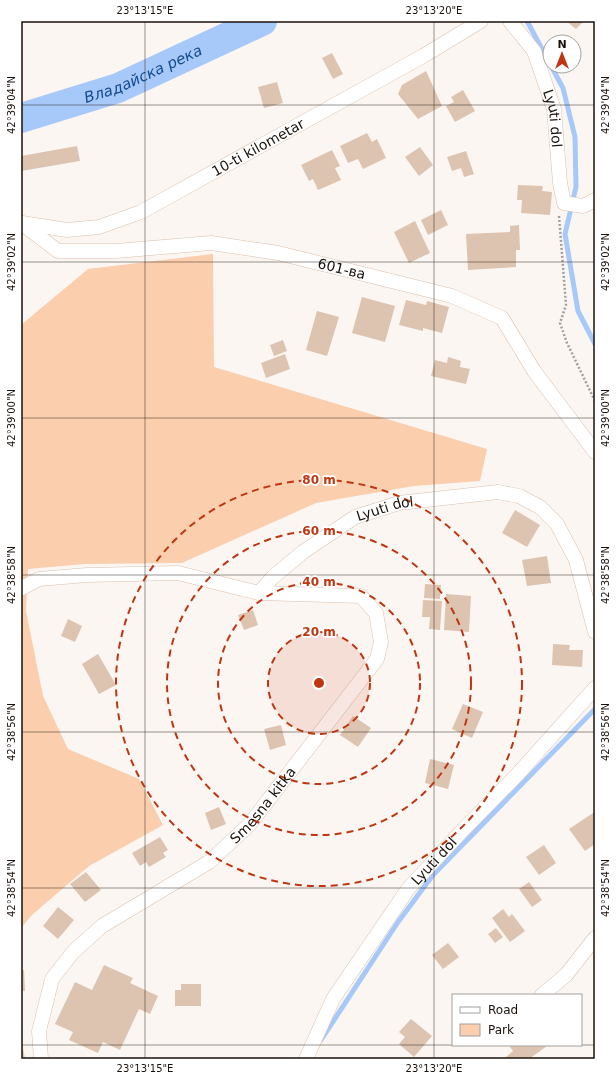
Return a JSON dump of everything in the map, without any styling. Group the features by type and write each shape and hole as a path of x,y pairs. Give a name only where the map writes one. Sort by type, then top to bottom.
{"street":[{"name":"10-ti kilometar","path":"21,223 67,230 99,226 141,212 423,56 481,21"},
{"name":"Lyuti dol","path":"510,21 534,51 554,109 560,183 564,202"},
{"path":"564,202 589,203"},
{"name":"601-ва","path":"21,223 58,251 116,251 211,243 278,253 452,296 502,318 534,370 595,452"},
{"name":"Lyuti dol","path":"259,593 273,577 303,552 355,517 400,503 498,492 519,496 540,507 557,524 576,560 595,632"},
{"path":"22,588 39,579 87,575 178,574 259,593"},
{"name":"Smesna kitka","path":"41,1059 39,1031 52,979 73,952 102,926 209,862 250,825 377,660 381,642 376,613 361,596 259,593"},
{"name":"Lyuti dol","path":"306,1059 333,999 408,889 516,776 595,688"},
{"path":"543,994 566,975 595,938"}],"path":[{"path":"564,202 558,219 566,305 560,323 567,344 595,401"}],"green space":[{"path":"213,254 214,367 487,449 480,481 414,486 316,503 182,563 85,564 28,569 26,611 43,696 68,749 139,779 163,825 89,866 32,915 21,928 21,325 88,269"}],"building":[{"path":"566,21 584,21 576,29"},
{"path":"332,53 343,74 333,79 322,58"},
{"path":"426,71 442,106 418,119 398,94 402,85"},
{"path":"277,82 283,103 264,108 258,87"},
{"path":"463,90 475,111 455,122 446,106 454,102 451,97"},
{"path":"367,133 372,142 377,139 386,158 363,169 358,159 348,163 340,146"},
{"path":"77,146 80,161 21,171 21,156"},
{"path":"420,147 433,165 419,176 405,157"},
{"path":"332,150 340,166 335,168 341,180 318,190 313,179 309,181 301,165"},
{"path":"466,151 474,174 464,177 461,168 452,171 447,157"},
{"path":"518,185 543,186 542,191 552,192 550,215 521,213 522,200 517,200"},
{"path":"441,210 448,225 428,235 421,220"},
{"path":"415,221 430,253 409,263 394,232"},
{"path":"519,225 520,250 516,250 516,267 468,270 466,234 510,232 510,226"},
{"path":"362,297 395,306 385,342 352,333"},
{"path":"406,300 426,305 427,301 449,307 442,333 423,328 423,331 399,325"},
{"path":"317,311 339,317 327,356 306,350"},
{"path":"283,340 287,351 274,356 270,345"},
{"path":"285,354 290,369 266,378 261,363"},
{"path":"448,357 461,361 460,367 470,369 466,384 431,376 435,360 447,363"},
{"path":"515,510 540,525 527,547 502,533"},
{"path":"547,556 551,583 527,586 522,560"},
{"path":"425,584 441,585 440,599 424,598"},
{"path":"446,594 471,596 469,632 444,630"},
{"path":"423,600 442,601 440,630 429,629 430,617 422,617"},
{"path":"253,610 258,625 244,630 238,615"},
{"path":"68,619 82,626 75,642 61,636"},
{"path":"553,644 570,645 569,650 583,650 582,667 552,665"},
{"path":"98,654 116,685 99,694 82,664"},
{"path":"463,704 483,712 472,738 452,729"},
{"path":"353,716 371,728 358,747 340,735"},
{"path":"281,725 286,745 270,750 264,729"},
{"path":"430,759 454,765 448,789 425,783"},
{"path":"219,807 226,824 211,830 205,813"},
{"path":"593,813 595,816 595,844 585,851 569,829"},
{"path":"160,837 168,850 163,853 166,857 149,867 146,862 140,866 132,853"},
{"path":"544,845 556,863 539,875 526,857"},
{"path":"86,872 101,890 85,902 70,884"},
{"path":"529,882 542,900 532,907 519,889"},
{"path":"58,907 74,920 58,939 43,926"},
{"path":"503,909 509,917 512,914 525,931 510,942 492,918"},
{"path":"496,928 503,937 495,943 488,934"},
{"path":"448,943 459,957 443,969 432,955"},
{"path":"104,965 133,978 130,983 158,996 150,1014 139,1009 120,1050 103,1042 98,1053 69,1040 73,1032 55,1024 75,982 92,990"},
{"path":"21,970 24,970 25,991 21,991"},
{"path":"181,984 201,984 201,1006 175,1006 175,990 181,990"},
{"path":"411,1019 432,1036 414,1057 399,1044 405,1037 399,1032"},
{"path":"22,1043 25,1059 21,1059"},
{"path":"547,1046 529,1059 507,1059 506,1057 513,1051 510,1047"}],"waterway":[{"name":"Владайска река","path":"21,118 118,88 262,21"},
{"path":"527,21 542,49"},
{"path":"555,74 563,88 575,137 576,187 565,234 578,311 595,344"},
{"path":"321,1040 398,922 433,875 595,709"}]}
